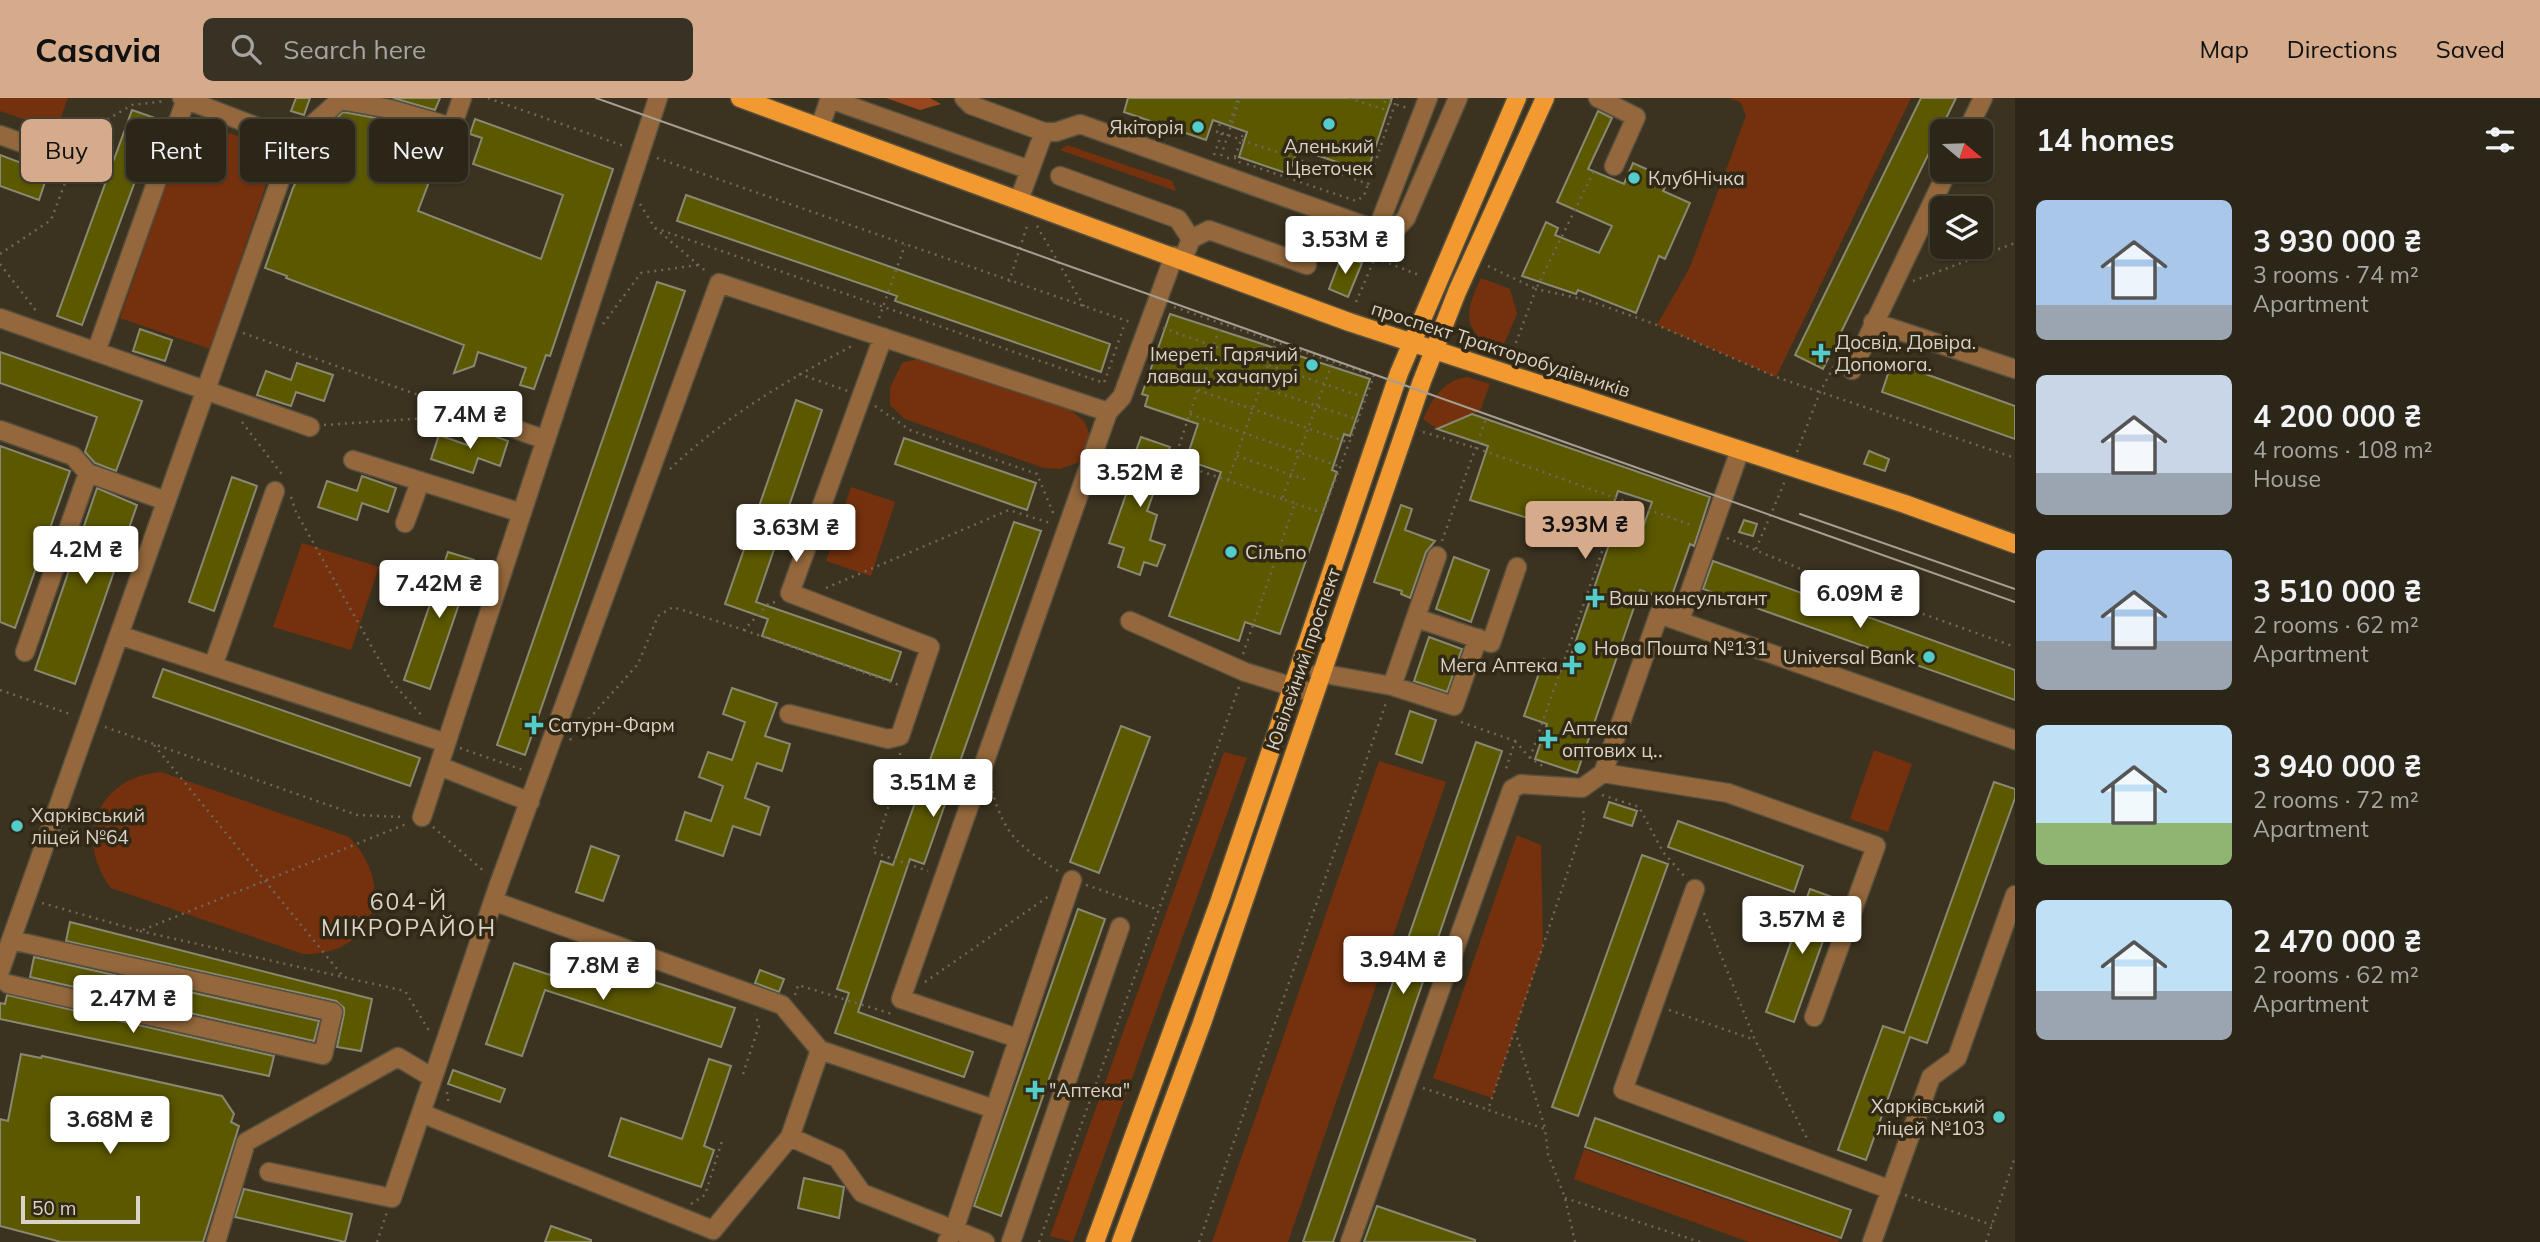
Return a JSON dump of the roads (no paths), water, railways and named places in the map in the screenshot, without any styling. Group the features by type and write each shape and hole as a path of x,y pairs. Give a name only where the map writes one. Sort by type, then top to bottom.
{"main road":[{"name":"проспект Тракторобудівників","path":"740,98 783,105 820,127 1025,206 1179,258 1411,342 2015,544"},
{"name":"Ювілейний проспект","path":"1095,1242 1294,687 1411,342 1517,98"},
{"name":"Ювілейний проспект","path":"1121,1242 1202,1023 1319,673 1433,349 1545,98"},
{"path":"1118,1182 1140,1190"}],"lane":[{"path":"319,119 340,100 390,108 452,127 462,98"},
{"path":"422,817 658,98"},
{"path":"964,98 971,105 1044,132 1086,125 1377,230 1393,232 1406,218 1458,98"},
{"path":"1377,230 1429,98"},
{"path":"1598,98 1636,117 1607,162"},
{"path":"1972,119 1983,98"},
{"path":"96,352 184,99 240,120"},
{"path":"820,127 830,99 1030,170"},
{"path":"1025,206 1030,170 1044,132"},
{"path":"0,135 21,143"},
{"path":"1060,176 1178,219 1191,239"},
{"path":"11,940 333,1013 323,1055 4,977 11,940 25,898 279,182"},
{"path":"1852,370 1942,182"},
{"path":"1017,1038 901,999 1063,528 1108,412 1122,397 1149,323 1179,258 1191,239 1209,230 1307,265"},
{"path":"269,1172 392,1198 496,893 719,283 1108,412"},
{"path":"0,318 205,392 310,426"},
{"path":"1873,322 2015,369"},
{"path":"789,714 888,738 900,736 930,647 790,593 862,397 878,336"},
{"path":"474,415 546,440"},
{"path":"0,430 73,456 88,473 166,501"},
{"path":"1680,620 1740,450"},
{"path":"353,460 522,513"},
{"path":"25,652 88,473"},
{"path":"405,523 420,482"},
{"path":"213,666 284,488"},
{"path":"1392,686 1437,556"},
{"path":"1416,618 1490,642 1517,567"},
{"path":"1350,1242 1511,789 1521,784 1582,788 1603,773 1659,614 2015,740"},
{"path":"1130,621 1245,672 1313,693"},
{"path":"119,635 446,743"},
{"path":"1319,673 1392,686 1454,706 1478,638"},
{"path":"439,766 530,802"},
{"path":"1603,773 1728,793 1876,846 1814,1017"},
{"path":"950,1236 1072,880"},
{"path":"1695,889 1623,1090 1891,1190"},
{"path":"496,893 782,1004 788,1015 820,1050 993,1109"},
{"path":"1872,1242 1931,1076 1957,1058 2015,895"},
{"path":"1011,1242 1120,927"},
{"path":"421,1114 713,1230 790,1137 820,1050"},
{"path":"216,1242 246,1142 398,1057 433,1078"},
{"path":"790,1137 838,1158 862,1193 950,1236 985,1242"}],"tram line":[{"path":"596,98 2015,602"},
{"path":"1800,514 2015,589"}],"place":[{"name":"Аленький Цветочек","path":"1329,124"},
{"name":"Якіторія","path":"1198,127"},
{"name":"КлубНічка","path":"1634,178"},
{"name":"Досвід. Довіра. Допомога.","path":"1821,353"},
{"name":"Імереті. Гарячий лаваш, хачапурі","path":"1312,365"},
{"name":"Сільпо","path":"1231,552"},
{"name":"Ваш консультант","path":"1595,598"},
{"name":"Нова Пошта №131","path":"1580,648"},
{"name":"Universal Bank","path":"1929,657"},
{"name":"Мега Аптека","path":"1572,665"},
{"name":"Сатурн-Фарм","path":"534,725"},
{"name":"Аптека оптових ц‥","path":"1548,739"},
{"name":"Харківський ліцей №64","path":"17,826"},
{"name":"\"Аптека\"","path":"1035,1090"},
{"name":"Харківський ліцей №103","path":"1999,1117"}],"district":[{"name":"604-Й МІКРОРАЙОН","path":"409,915"}]}
